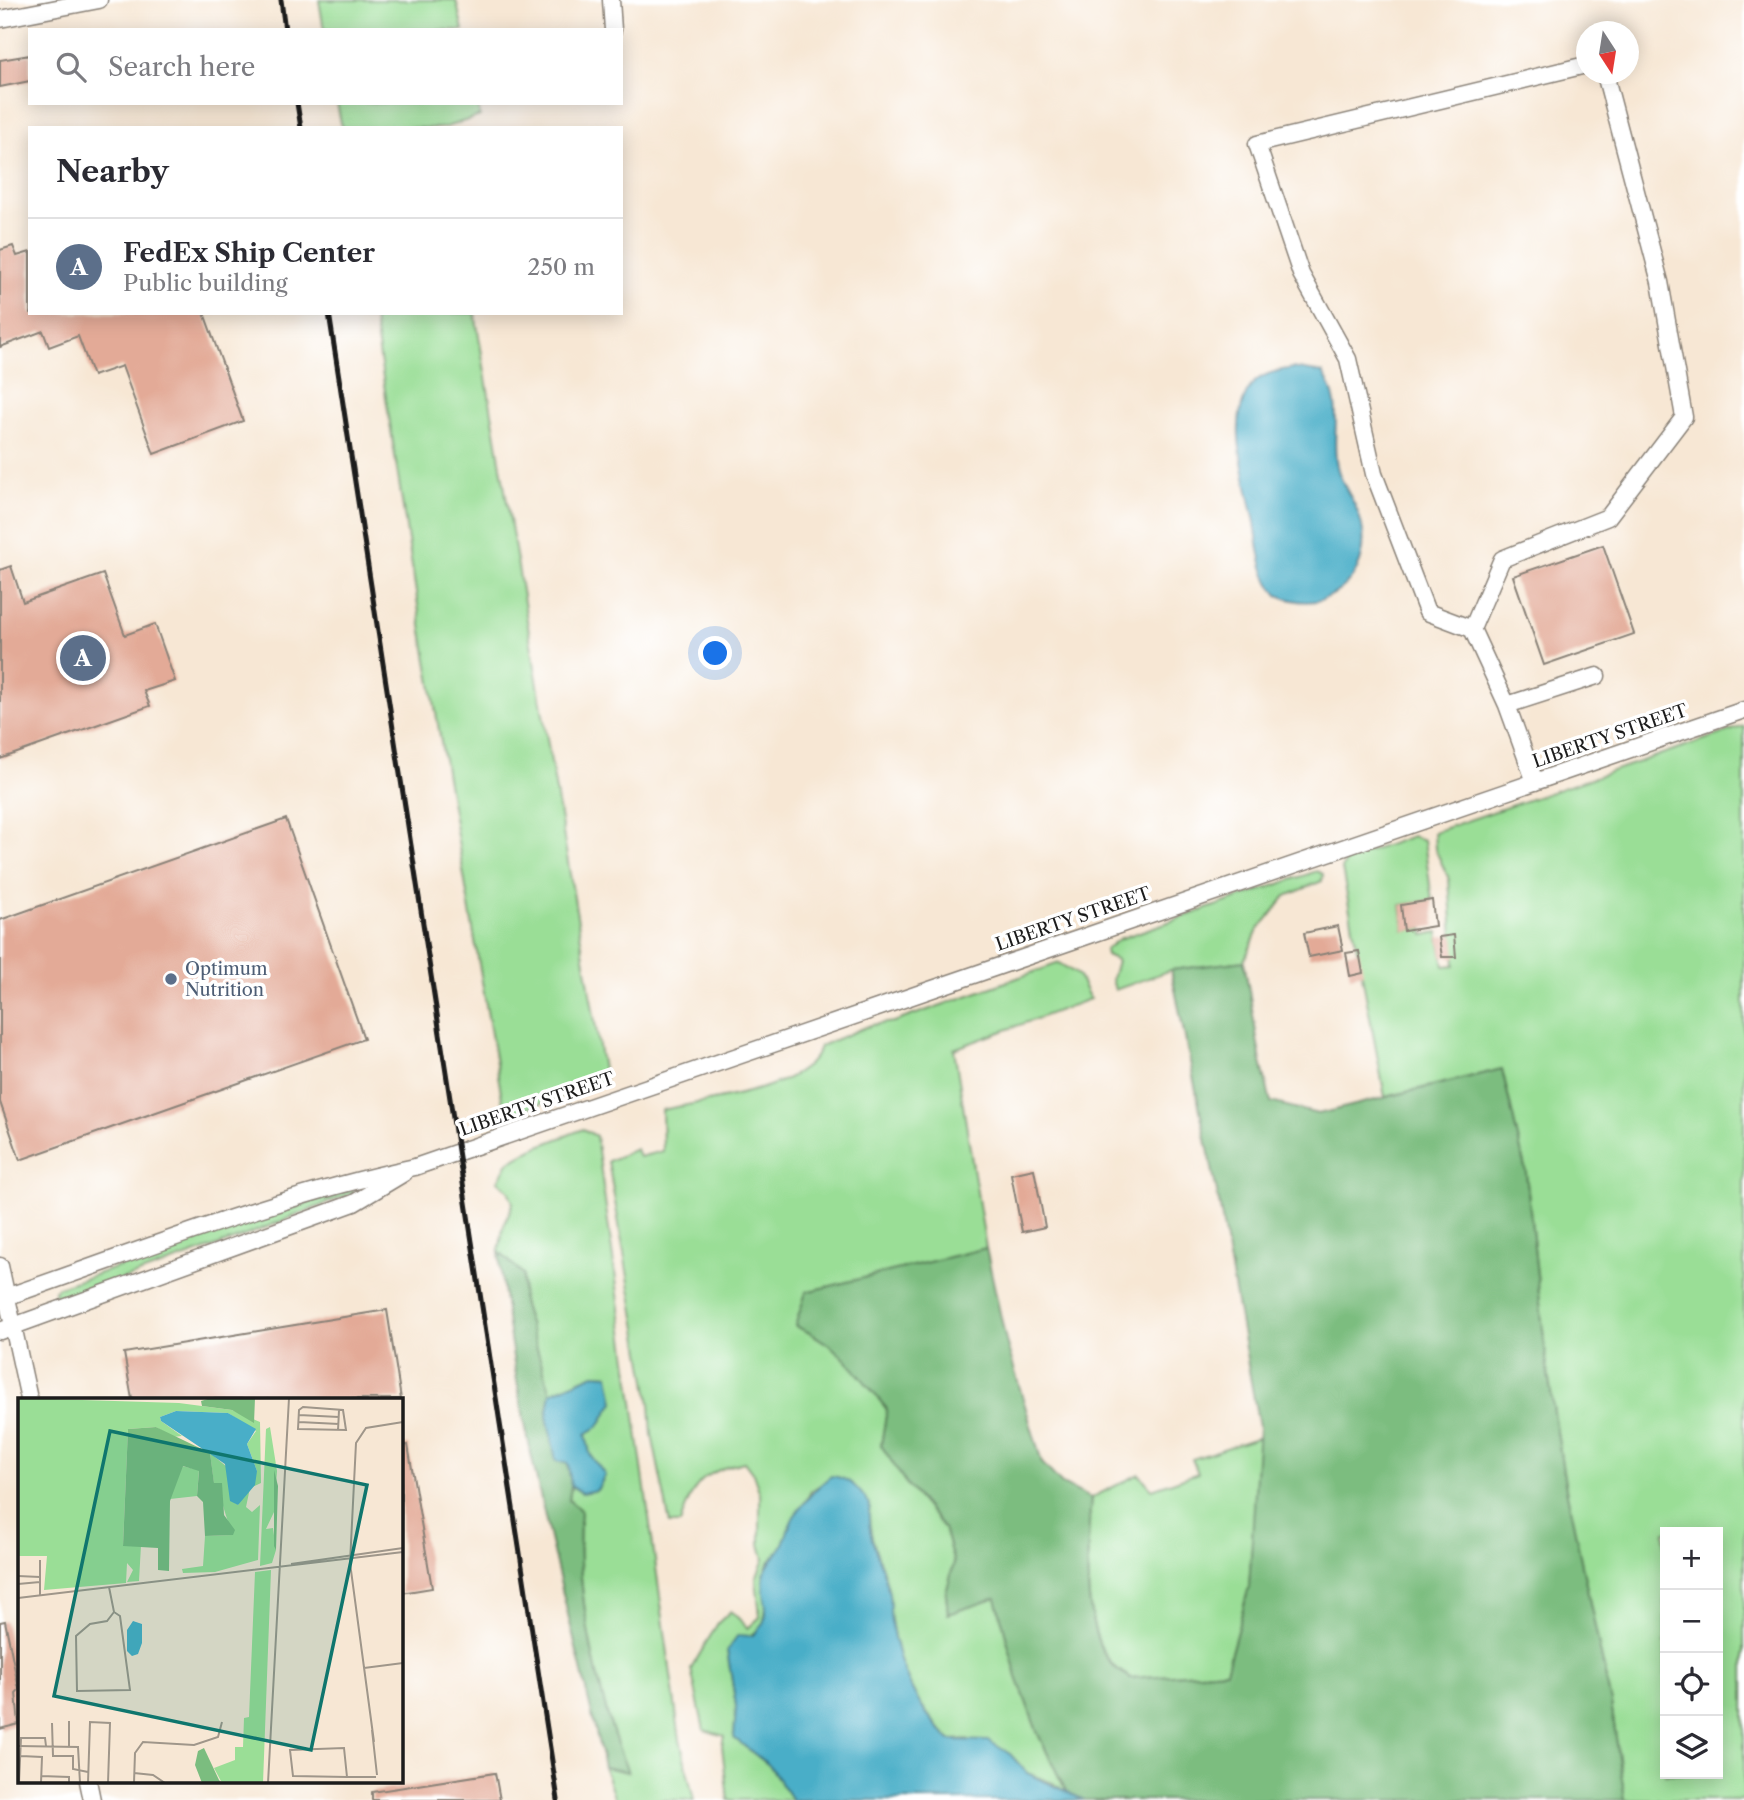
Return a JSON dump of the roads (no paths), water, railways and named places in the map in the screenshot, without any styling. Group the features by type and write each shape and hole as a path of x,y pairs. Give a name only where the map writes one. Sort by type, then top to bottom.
{"street":[{"path":"0,19 99,0"},
{"path":"611,0 613,28"},
{"path":"1535,782 1507,705 1472,628 1427,612 1374,474 1348,359 1301,274 1256,144 1576,68"},
{"path":"1472,628 1502,559 1608,517 1684,417 1660,282 1608,84"},
{"path":"1507,705 1597,676"},
{"name":"LIBERTY STREET","path":"4,1298 202,1227 344,1182 415,1167 1744,710"},
{"name":"LIBERTY STREET","path":"7,1329 354,1203 415,1167"},
{"path":"0,1266 7,1329 29,1398"}],"water":[{"path":"1292,368 1323,373 1330,386 1336,409 1337,466 1357,510 1363,534 1362,557 1352,577 1334,594 1313,601 1292,600 1278,595 1267,579 1261,561 1240,452 1240,416 1244,399 1252,385 1265,375"},
{"path":"594,1374 609,1375 614,1402 599,1426 586,1434 590,1454 605,1475 597,1490 582,1493 571,1486 568,1464 556,1461 547,1416 551,1393"},
{"path":"831,1476 854,1485 870,1505 869,1527 889,1593 898,1655 910,1686 927,1715 950,1740 989,1741 1010,1754 1027,1773 1084,1800 792,1800 770,1766 734,1738 736,1706 727,1650 738,1635 752,1636 760,1628 766,1613 763,1585 766,1568 782,1545 795,1515 815,1490"}],"railway":[{"path":"281,0 285,28"},
{"path":"297,105 301,126"},
{"path":"329,315 558,1800"}],"place":[{"name":"FedEx Ship Center","path":"83,658"},
{"name":"Optimum Nutrition","path":"171,979"}]}
